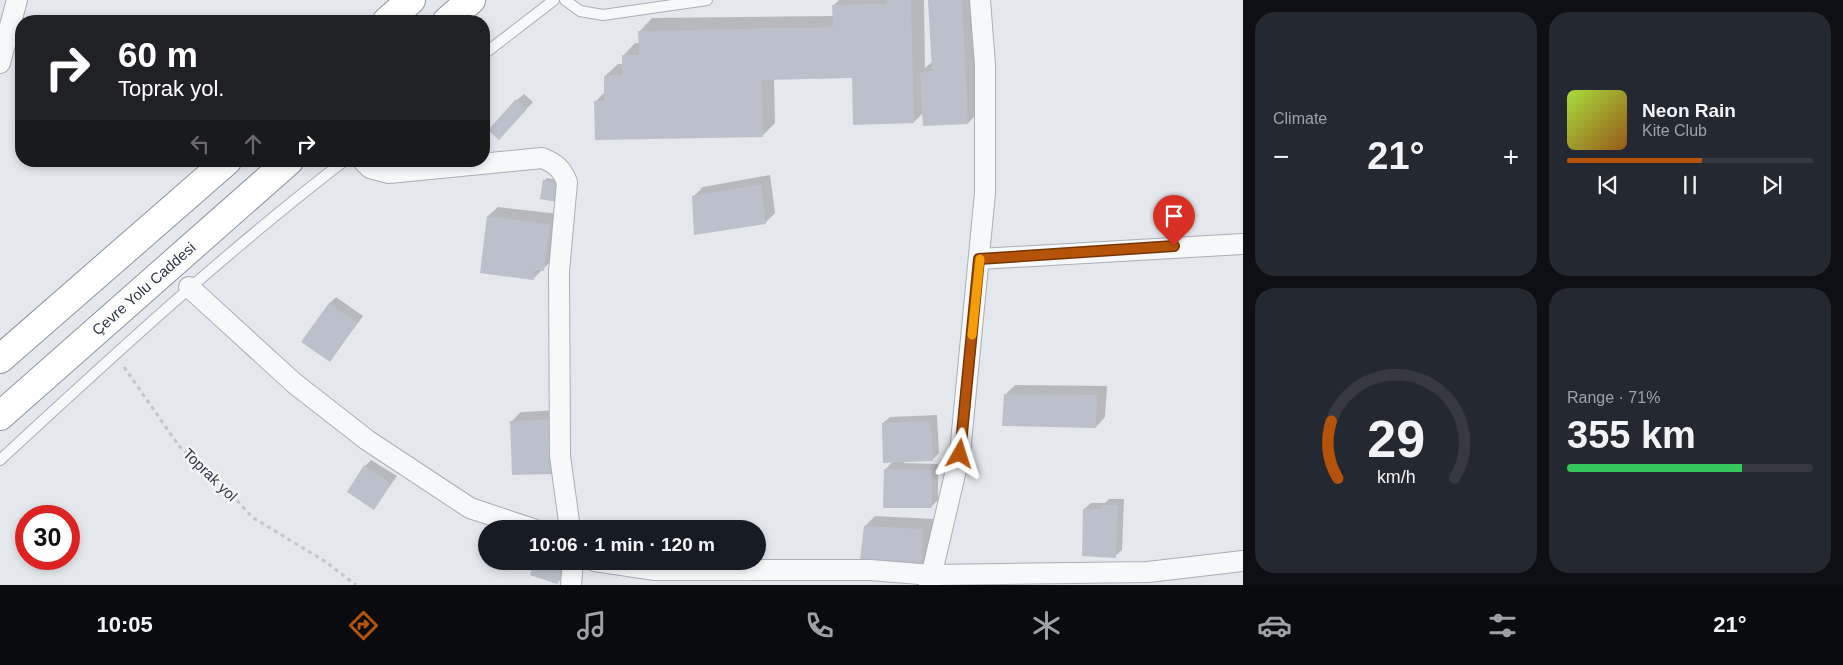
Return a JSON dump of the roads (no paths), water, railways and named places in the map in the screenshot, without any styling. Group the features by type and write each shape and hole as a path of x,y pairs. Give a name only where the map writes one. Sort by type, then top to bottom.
{"highway":[{"path":"394,15 411,0"},
{"path":"454,15 471,0"},
{"path":"0,359 219,167"},
{"name":"Çevre Yolu Caddesi","path":"0,416 282,167"}],"street":[{"path":"0,63 17,0"},
{"path":"931,580 960,454 985,193 984,65 980,0"},
{"path":"490,163 542,158 557,166 567,182 559,271 560,456 569,520"},
{"path":"369,167 389,172 444,167"},
{"path":"979,259 1243,244"},
{"path":"189,287 294,383 367,440 470,508 506,520"},
{"path":"766,570 870,570 931,580 1148,572 1243,561"},
{"path":"571,585 572,570"}],"lane":[{"path":"490,49 554,0"},
{"path":"565,0 580,11 603,16 707,0"},
{"path":"0,460 189,287 273,216 336,167"}]}
